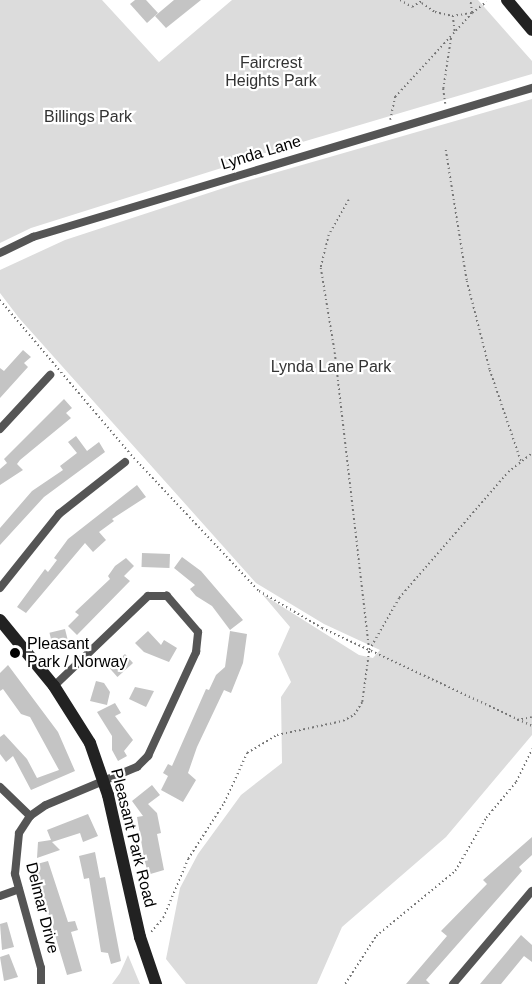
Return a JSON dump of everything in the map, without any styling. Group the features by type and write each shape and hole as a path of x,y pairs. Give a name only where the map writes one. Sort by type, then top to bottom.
{"street":[{"path":"507,0 532,30"},
{"name":"Lynda Lane","path":"0,253 33,237 532,88"},
{"path":"0,429 50,375"},
{"path":"0,588 59,514 125,462"},
{"path":"0,787 30,816 137,767 148,756 196,651 198,632 167,596 148,596 54,686"},
{"name":"Pleasant Park Road","path":"0,620 54,686 90,743 103,782 141,937 156,984"},
{"name":"Delmar Drive","path":"30,816 19,833 14,859 19,889 41,968 41,984"},
{"path":"0,896 19,889"},
{"path":"453,984 532,891"}],"path":[{"path":"400,0 410,7 422,1 435,12 452,16 472,13"},
{"path":"470,0 472,13"},
{"path":"391,129 390,111 395,98 472,13 486,2"},
{"path":"452,16 455,32"},
{"path":"447,112 443,89 451,37"},
{"path":"446,150 467,281 490,370 521,462"},
{"path":"150,934 164,918 188,859 224,803 247,753 277,735 352,717 362,702 369,650 335,352 321,268 329,235 350,200"},
{"path":"0,300 134,458 260,591 369,650 532,726"},
{"path":"369,650 415,576 532,453"},
{"path":"517,720 532,717"},
{"path":"345,984 376,936 455,871 486,818 516,782 532,749"}],"green space":[{"path":"0,0 102,0 159,62 232,0 478,0 532,61 532,74 255,156 237,154 231,165 31,228 0,243"},
{"name":"Lynda Lane Park","path":"532,99 532,735 446,837 342,927 317,984 186,984 166,959 180,888 198,854 241,795 282,763 281,697 291,682 278,654 290,627 262,594 359,655 373,658 380,650 324,624 256,583 19,318 0,293 0,270 65,240 236,184"},
{"path":"128,955 140,984 112,984 120,973"}],"building":[{"path":"135,0 146,0 158,13 147,23 130,4"},
{"path":"174,0 201,0 166,28 155,16"},
{"path":"23,350 31,357 24,363 28,367 0,398 0,368 4,371"},
{"path":"64,399 72,408 66,413 71,418 20,460 17,464 23,470 0,485 0,469 7,463 4,459"},
{"path":"76,436 87,451 99,442 105,452 44,497 0,545 0,528 32,491 63,470 60,466 77,453 68,442"},
{"path":"137,485 146,497 112,519 114,521 99,532 106,540 93,552 85,543 26,613 17,607 45,569 48,572 57,560 54,558 68,539"},
{"path":"142,553 170,554 169,568 142,567"},
{"path":"182,557 201,571 243,620 230,630 212,606 196,596 190,589 195,585 174,568"},
{"path":"126,558 134,566 124,576 130,581 77,635 68,626 79,615 75,612 110,579 108,576 115,566"},
{"path":"65,629 69,645 53,648 49,633"},
{"path":"148,631 161,645 164,640 177,648 169,662 144,652 135,643"},
{"path":"230,631 247,634 243,663 231,693 224,690 197,747 188,773 196,780 183,802 161,790 168,776 163,773 168,764 172,766 206,689 209,690 216,675 225,667"},
{"path":"125,654 133,663 117,677 109,668"},
{"path":"8,665 58,732 75,771 31,790 13,756 6,762 0,754 0,737 4,734 27,759 37,778 59,770 30,717 21,714 3,689 0,691 0,673"},
{"path":"96,681 104,683 110,692 107,705 90,701"},
{"path":"135,687 154,691 146,707 129,699"},
{"path":"115,703 121,713 115,716 133,740 124,751 127,756 118,761 112,750 112,736 97,712"},
{"path":"152,785 160,795 148,804 157,813 161,833 157,834 164,870 147,875 137,817 143,816 132,801"},
{"path":"88,814 98,836 83,842 80,833 52,842 60,850 37,858 38,842 51,840 47,830"},
{"path":"532,837 532,855 519,867 522,871 426,980 430,984 406,984 447,936 441,931 487,884 483,880"},
{"path":"95,852 100,878 105,877 121,961 111,964 108,953 101,952 89,878 84,879 79,856"},
{"path":"48,861 68,922 75,921 78,930 71,932 82,971 67,975 36,872 37,864"},
{"path":"7,922 14,947 2,950 0,924"},
{"path":"521,935 532,945 532,962 524,956 501,984 480,984"},
{"path":"9,954 18,977 4,981 0,957"}],"place":[{"name":"Pleasant Park / Norway","path":"15,653"}],"park label":[{"name":"Faircrest Heights Park","path":"271,72"},
{"name":"Billings Park","path":"88,117"}]}
